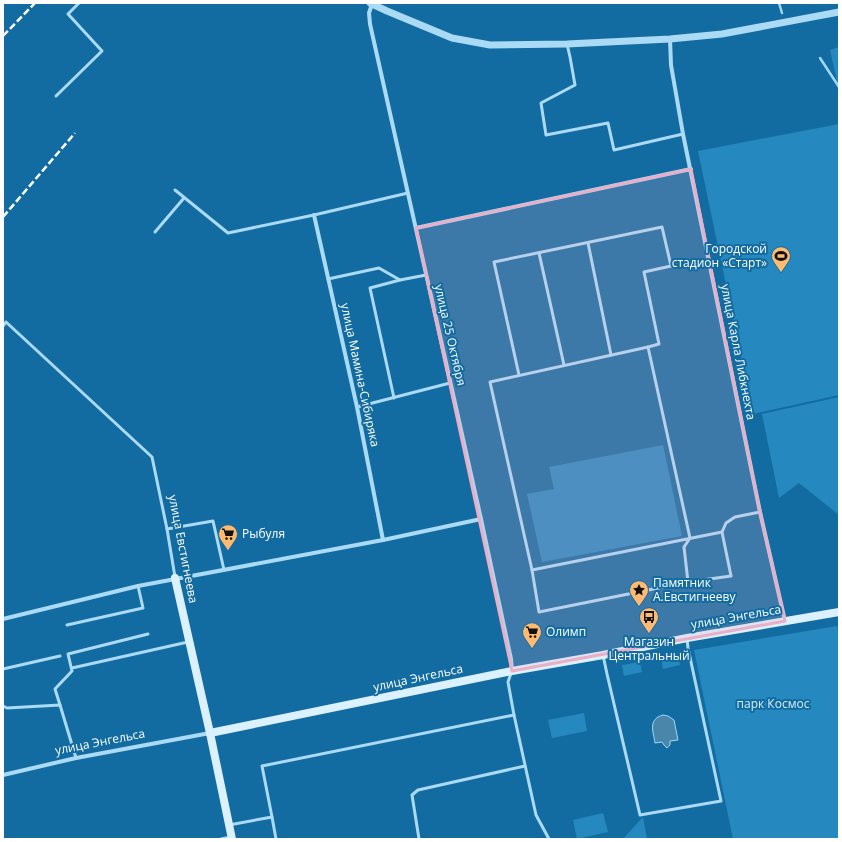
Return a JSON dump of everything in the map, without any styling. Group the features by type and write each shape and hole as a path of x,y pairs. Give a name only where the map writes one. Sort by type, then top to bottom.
{"main road":[{"name":"улица Евстигнеева","path":"175,578 232,838"},
{"name":"улица Энгельса","path":"210,733 512,671 687,638 839,612"}],"street":[{"path":"371,4 452,38 490,45 567,44 670,39 722,34 839,12"},
{"name":"улица 25 Октября","path":"371,4 369,13 370,24 481,519 511,659 512,671"},
{"name":"улица Карла Либкнехта","path":"670,39 671,65 683,134 760,512 785,621"},
{"path":"416,228 691,169"},
{"name":"улица Мамина-Сибиряка","path":"314,215 358,407 383,540"},
{"path":"3,619 175,578 383,540 481,519"},
{"name":"улица Энгельса","path":"3,775 76,758 210,733"}],"lane":[{"path":"56,96 102,51 68,14 79,3"},
{"path":"567,44 575,85 541,103 546,135 608,123 614,150 683,134"},
{"path":"175,190 228,233 408,193"},
{"path":"155,232 184,198"},
{"path":"519,375 494,262 662,227 671,266 644,272 659,344 490,382 532,570 539,612 688,582 730,576 722,532 726,523 735,517 760,512"},
{"path":"588,243 611,355"},
{"path":"539,253 564,365"},
{"path":"328,279 380,268 400,280"},
{"path":"394,398 370,288 426,275"},
{"name":"улица Евстигнеева","path":"3,326 6,322 152,457 167,529 175,578"},
{"path":"648,347 690,538 684,547 688,582"},
{"path":"358,407 450,383"},
{"path":"167,529 213,521 224,570"},
{"path":"532,570 722,532"},
{"path":"67,625 143,608 138,586"},
{"path":"76,758 55,689 72,671 68,654 148,634"},
{"path":"603,655 640,815 721,801 687,638"},
{"path":"72,668 190,642"},
{"path":"3,669 60,656"},
{"path":"512,671 508,682 525,766 536,815 549,839"},
{"path":"3,706 7,708 60,705"},
{"path":"276,839 262,766 514,715"},
{"path":"419,839 412,795 418,790 525,766"},
{"path":"229,825 272,816"},
{"path":"221,839 232,838"}],"highlighted area":[{"path":"691,169 760,512 785,621 512,671 416,228"}],"green space":[{"path":"839,47 839,91 830,50"},
{"name":"Городской стадион «Старт»","path":"839,124 839,395 753,414 698,151"},
{"path":"839,397 839,515 799,483 779,498 762,414"},
{"path":"663,445 682,536 542,562 527,494 554,489 549,467"},
{"name":"парк Космос","path":"837,626 839,636 839,839 733,839 694,650"},
{"path":"678,655 680,665 663,669 661,658"},
{"path":"640,662 642,672 624,676 622,665"},
{"path":"584,713 587,731 552,738 548,720"},
{"path":"603,813 608,832 577,839 573,820"},
{"path":"643,817 647,839 623,839"}],"shaded area":[{"path":"663,715 674,720 678,740 670,741 670,745 667,748 662,742 655,743 653,730 653,722 655,719"}],"waterway":[{"path":"779,3 782,13"},
{"path":"820,58 839,87"}],"railway":[{"path":"3,36 35,3"},
{"path":"3,217 75,133"}],"place":[{"name":"Городской стадион «Старт»","path":"781,273"},
{"name":"Рыбуля","path":"228,551"},
{"name":"Памятник А.Евстигнееву","path":"639,607"},
{"name":"Магазин Центральный","path":"649,634"},
{"name":"Олимп","path":"532,649"}]}
